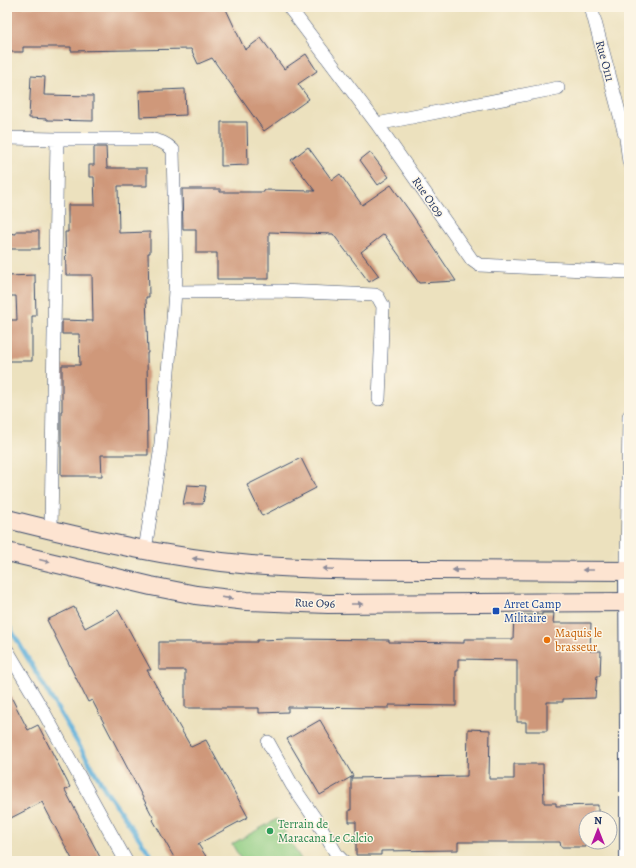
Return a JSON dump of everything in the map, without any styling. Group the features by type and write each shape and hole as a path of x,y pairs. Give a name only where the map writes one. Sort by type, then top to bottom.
{"main road":[{"path":"7,519 145,550 191,558 251,565 334,569 628,570"},
{"name":"Rue O96","path":"7,552 151,586 247,601 328,604 628,602"}],"street":[{"name":"Rue O109","path":"289,7 377,124 467,254 479,265 629,272"},
{"name":"Rue O111","path":"591,7 626,138 629,162"},
{"path":"377,124 558,88"},
{"path":"7,138 150,139 161,141 173,150 175,292 160,453 145,550"},
{"path":"51,530 57,139"},
{"path":"175,292 280,291 375,295 378,297 383,306 379,399"},
{"path":"628,861 629,416"},
{"path":"7,650 42,709 126,861"},
{"path":"268,742 292,785 322,829 337,855 343,861"}],"green space":[{"name":"Terrain de Maracana Le Calcio","path":"277,819 302,861 242,861 232,844"}],"building":[{"path":"7,7 225,7 245,50 261,38 284,69 306,54 317,71 298,84 309,99 264,131 212,58 198,64 191,49 71,51 71,47 23,47 23,52 7,52"},
{"path":"31,76 45,77 44,95 93,96 93,121 29,118"},
{"path":"185,89 186,115 140,117 139,91"},
{"path":"221,122 247,122 248,165 221,166"},
{"path":"94,147 106,147 107,168 147,168 147,186 118,186 119,233 150,232 150,253 148,253 149,297 146,297 148,353 148,455 101,455 102,476 61,476 62,365 80,365 79,334 62,334 62,320 93,321 92,275 66,275 65,232 68,232 68,205 95,205 94,177 89,177 89,165 94,165"},
{"path":"308,147 332,180 340,174 362,205 391,185 456,281 419,283 384,234 361,252 379,276 369,282 333,234 269,232 269,279 217,279 217,253 196,253 196,229 183,229 182,189 220,189 220,192 264,192 264,190 315,191 291,160"},
{"path":"370,152 389,177 378,185 360,160"},
{"path":"16,231 39,231 39,249 7,249 7,233 16,234"},
{"path":"35,275 36,316 32,316 32,361 7,361 7,320 17,320 16,296 7,296 7,276"},
{"path":"301,458 316,488 262,516 247,485"},
{"path":"187,485 206,486 203,504 183,504"},
{"path":"74,607 85,628 118,610 151,670 147,670 191,747 206,740 248,817 198,844 209,861 176,861 153,820 154,819 92,700 88,702 47,620"},
{"path":"542,613 554,613 553,623 591,623 590,651 601,651 600,676 597,676 595,698 563,699 563,702 547,702 547,731 526,731 526,722 517,722 517,660 458,659 458,671 456,671 456,706 389,705 389,708 288,707 288,712 259,713 259,708 185,708 185,670 159,670 159,642 257,642 257,640 290,639 389,640 389,642 464,643 464,639 513,639 514,615 542,615"},
{"path":"7,689 28,730 38,725 70,787 65,790 102,861 73,861 42,802 7,820"},
{"path":"320,720 353,776 320,795 287,739"},
{"path":"468,729 490,730 489,779 514,779 514,764 543,764 544,803 556,803 556,806 598,805 598,810 578,810 578,847 561,847 560,842 458,842 458,850 381,851 381,855 356,855 356,822 349,822 349,810 351,810 351,778 467,776"}],"waterway":[{"path":"7,623 106,791 155,861"}],"place":[{"name":"Arret Camp Militaire","path":"496,611"},
{"name":"Maquis le brasseur","path":"547,640"},
{"name":"Terrain de Maracana Le Calcio","path":"270,831"}]}
